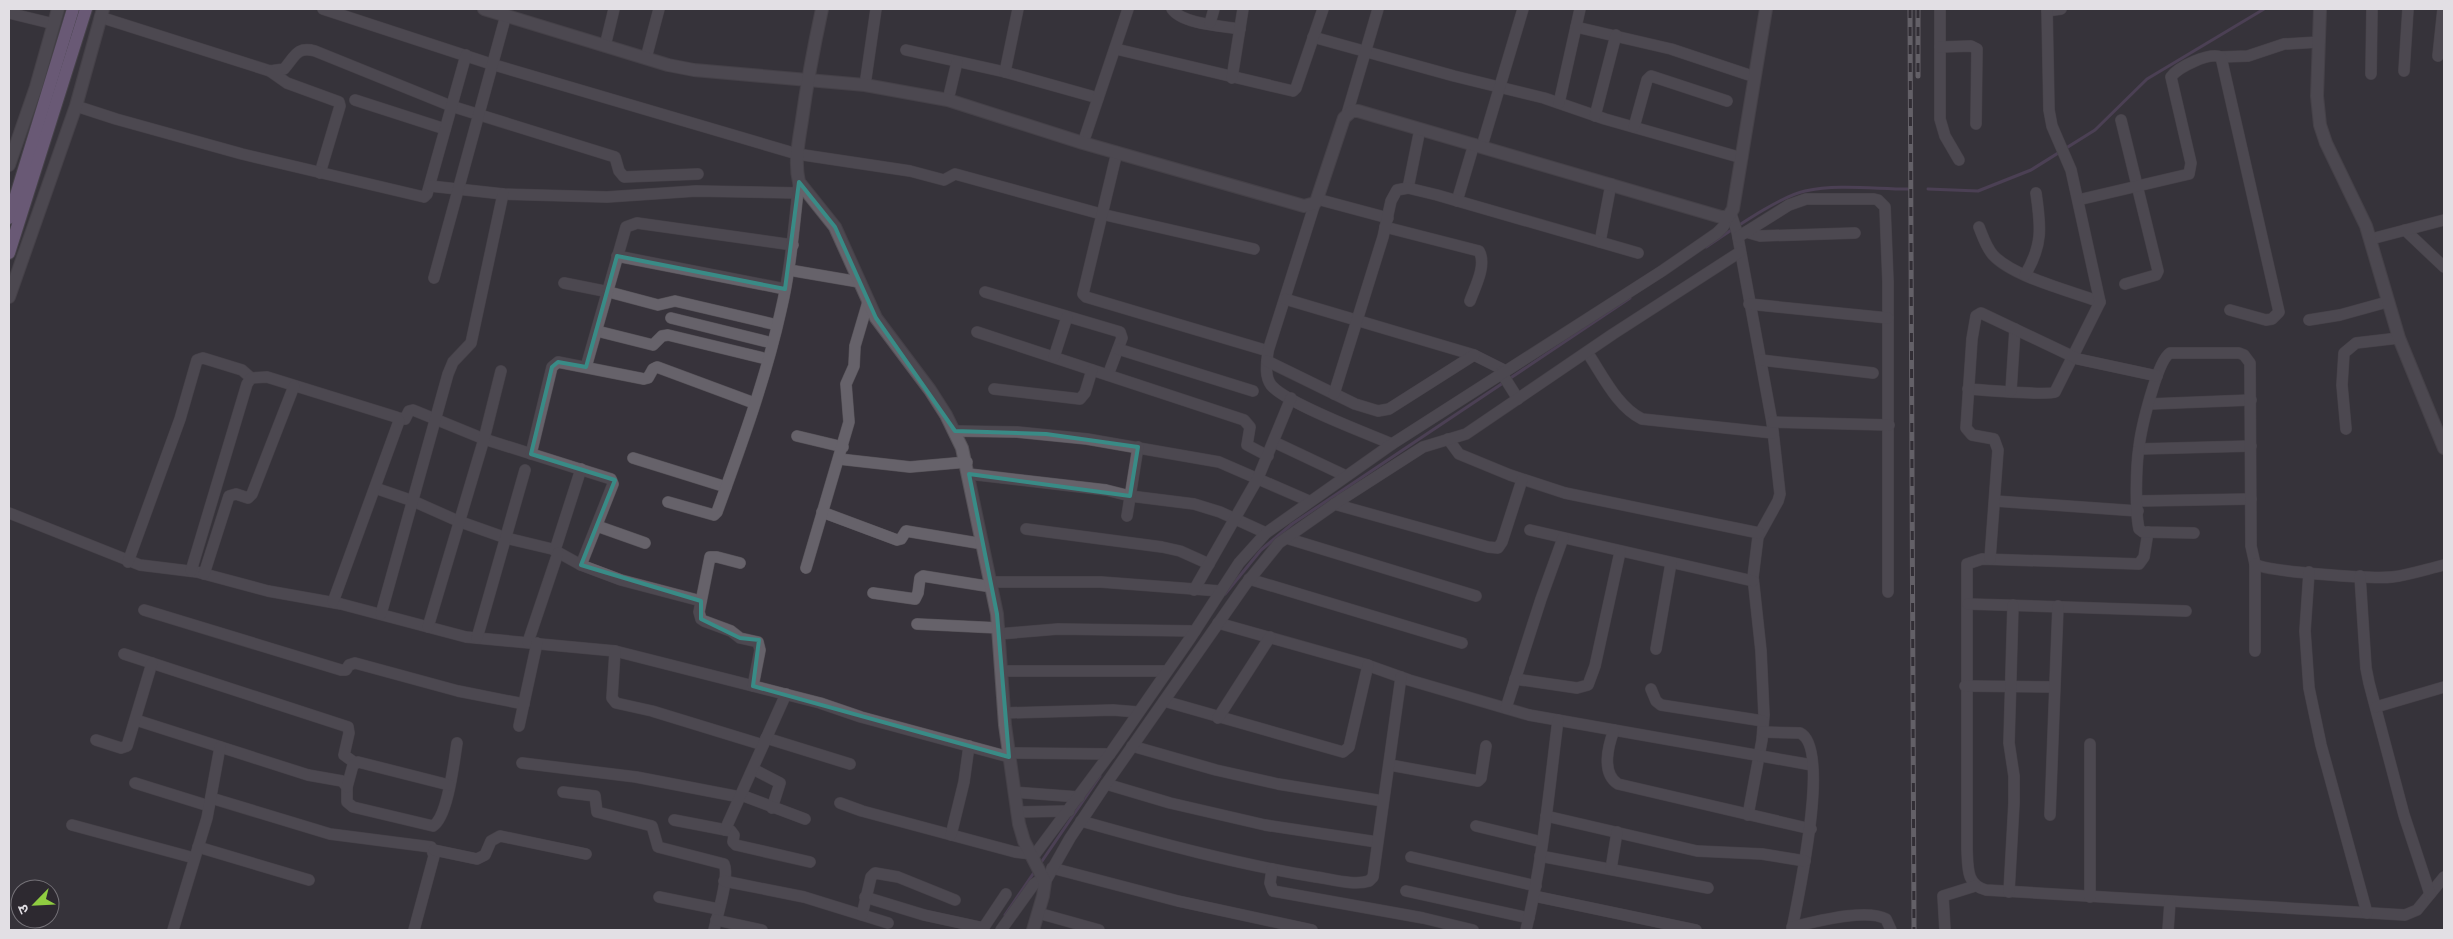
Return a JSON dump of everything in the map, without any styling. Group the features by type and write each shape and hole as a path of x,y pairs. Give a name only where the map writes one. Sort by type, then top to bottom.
{"main road":[{"path":"9,218 73,9"},
{"path":"9,253 86,9"}],"street":[{"path":"9,165 36,87 58,9"},
{"path":"323,9 491,64 797,154 910,171 941,179 955,174 1101,214 1254,249"},
{"path":"484,9 646,58 694,70 865,85 948,100 1083,142 1304,206 1316,201 1479,251 1482,256 1481,267 1470,301"},
{"path":"605,46 614,9"},
{"path":"646,58 659,9"},
{"path":"668,502 714,515 726,487 754,403 777,325 789,270 799,188 797,154 807,80 822,9"},
{"path":"865,85 876,9"},
{"path":"1005,72 1018,9"},
{"path":"1083,142 1128,9"},
{"path":"1172,9 1181,17 1240,29"},
{"path":"1210,23 1214,9"},
{"path":"1232,78 1243,9"},
{"path":"1116,49 1293,91 1323,9"},
{"path":"1378,9 1347,114 1316,201 1268,356 1270,384 1291,398 1392,444"},
{"path":"1457,201 1499,86 1523,9"},
{"path":"1559,103 1580,9"},
{"path":"1748,815 1763,727 1761,651 1753,581 1756,544 1780,494 1761,360 1749,304 1736,226 1742,158 1766,9"},
{"path":"1940,9 1941,128 1959,160"},
{"path":"1968,389 2045,395 2055,392 2100,302 2068,160 2058,139 2049,110 2047,10 2061,9"},
{"path":"2320,9 2317,96 2320,125 2326,143 2371,239 2387,302 2399,338 2444,448"},
{"path":"2371,74 2372,9"},
{"path":"2404,71 2408,9"},
{"path":"2438,56 2443,9"},
{"path":"9,12 54,24"},
{"path":"9,297 76,106 101,13 270,71 287,83 338,102 340,106 320,173"},
{"path":"434,278 460,189 491,64 506,15"},
{"path":"1576,27 1672,49 1754,77"},
{"path":"1595,116 1616,35"},
{"path":"1313,37 1366,53 1499,86 1742,158"},
{"path":"2078,200 2189,174 2190,163 2171,78 2178,70 2211,56 2248,56 2284,44 2320,42"},
{"path":"1940,47 1971,46 1977,49 1976,124"},
{"path":"270,71 284,69 295,54 306,49 451,106 615,157 619,171 624,177 621,197"},
{"path":"906,50 1005,72 1098,98"},
{"path":"76,106 125,122 320,173 424,197 430,186 466,55"},
{"path":"2221,57 2279,312 2272,319 2266,320 2230,310"},
{"path":"948,100 957,62"},
{"path":"1634,127 1647,80 1652,76 1727,101"},
{"path":"355,100 445,128"},
{"path":"1347,114 1358,111 1611,184 1721,217 1736,226 1760,236 1855,233"},
{"path":"2121,120 2158,271 2151,278 2124,284"},
{"path":"1408,188 1420,128"},
{"path":"1117,152 1082,290 1086,297 1268,356 1334,394 1369,410 1384,411 1474,355"},
{"path":"624,177 698,174"},
{"path":"1600,242 1611,184"},
{"path":"430,186 503,194 621,197 696,191 799,188 835,227 876,318 930,390 955,431 968,468 999,631 1004,713 1017,812 1022,834 1045,876 1044,896 1033,930"},
{"path":"1334,394 1397,190 1408,188 1638,253"},
{"path":"381,614 450,368 470,343 503,194"},
{"path":"2025,274 2033,259 2041,235 2036,194"},
{"path":"1033,857 1110,754 1245,556 1266,533 1392,444 1505,376 1662,271 1723,227 1736,226 1806,199 1878,200 1885,207 1889,425 1888,592"},
{"path":"2371,239 2444,220"},
{"path":"586,367 626,227 637,223 793,245"},
{"path":"1979,227 1993,255 2000,262 2025,274 2100,302"},
{"path":"2405,230 2444,267"},
{"path":"1001,930 1034,884 1045,876 1132,746 1249,579 1273,549 1334,504 1422,446 1466,434 1740,252"},
{"path":"617,256 785,289"},
{"path":"789,270 859,282"},
{"path":"564,283 658,305 675,301 777,325"},
{"path":"985,292 1120,332 1122,338 1108,375"},
{"path":"1286,299 1474,355 1505,376 1518,399"},
{"path":"806,568 850,417 846,384 854,366 855,346 868,302"},
{"path":"2309,320 2334,317 2387,302"},
{"path":"1749,304 1888,318"},
{"path":"1990,559 1998,450 1994,439 1972,435 1966,428 1976,316 1981,313 2072,356 2157,376"},
{"path":"1054,357 1067,317"},
{"path":"672,318 772,343"},
{"path":"2011,391 2015,329"},
{"path":"597,331 653,345 662,336 668,335 767,359"},
{"path":"977,332 1248,422 1250,427 1247,445 1268,456"},
{"path":"2346,429 2342,385 2344,353 2356,343 2399,338"},
{"path":"1118,349 1253,390"},
{"path":"1588,352 1628,409 1642,419 1772,428 1889,425"},
{"path":"2194,533 2148,532 2139,529 2139,449 2149,404 2162,360 2170,353 2239,353 2248,358 2250,363 2252,553 2255,564 2255,651"},
{"path":"128,562 180,419 197,360 203,358 246,372 251,378"},
{"path":"1761,360 1873,372"},
{"path":"531,454 552,367 558,362 644,379 648,378 653,368 657,367 754,403"},
{"path":"994,389 1080,399 1085,393 1092,370"},
{"path":"428,627 458,521 484,439 501,371"},
{"path":"251,378 267,377 398,418 404,419 410,410 484,439 581,468 613,482 581,565"},
{"path":"190,572 247,384 251,378"},
{"path":"204,574 229,496 236,494 248,498 252,494 294,386"},
{"path":"1194,590 1258,478 1291,398"},
{"path":"2149,404 2251,400"},
{"path":"333,602 399,424 398,418"},
{"path":"955,431 1046,434 1138,447 1229,464 1309,501"},
{"path":"797,436 843,446"},
{"path":"1448,439 1460,454 1522,480 1565,493 1760,533"},
{"path":"1274,442 1346,476"},
{"path":"2139,449 2251,446"},
{"path":"1127,516 1138,447"},
{"path":"634,458 726,487"},
{"path":"839,460 910,467 968,468 1206,507 1266,533"},
{"path":"519,726 524,704 532,643 581,468"},
{"path":"476,638 525,470"},
{"path":"1334,504 1488,548 1498,548 1502,542 1522,480"},
{"path":"375,488 506,538 557,552 581,565 650,588 701,601"},
{"path":"1995,501 2138,506 2251,499"},
{"path":"822,512 897,540 901,539 906,530 983,544"},
{"path":"9,513 128,562 150,568 204,574 268,591 333,602 476,638 615,651 786,694 861,717 1009,755 1110,754"},
{"path":"597,526 645,542"},
{"path":"1026,529 1162,547 1180,551 1209,564"},
{"path":"1530,530 1753,581"},
{"path":"1975,886 1969,875 1967,849 1965,686 1968,604 1967,564 1975,560 1990,559 2139,564 2144,557 2148,532"},
{"path":"1286,538 1476,596"},
{"path":"1506,708 1563,538"},
{"path":"1515,679 1577,688 1588,684 1595,666 1620,552"},
{"path":"740,563 710,557 699,612 701,619 730,630 740,638 758,642 760,650 754,686"},
{"path":"1656,650 1671,563"},
{"path":"2255,564 2263,568 2390,577 2444,565"},
{"path":"2309,572 2305,631 2308,688 2320,745 2367,914"},
{"path":"872,593 915,599 918,597 920,578 923,576 991,585 1101,582 1220,591"},
{"path":"2360,576 2366,668 2404,815 2430,894"},
{"path":"1249,579 1462,643"},
{"path":"1968,604 2186,611"},
{"path":"2009,892 2014,797 2009,743 2012,605"},
{"path":"2050,815 2058,606"},
{"path":"144,610 340,670 346,670 349,665 355,663 458,691 524,704"},
{"path":"1218,623 1506,708 1558,720 1812,765"},
{"path":"917,624 999,631 1196,630"},
{"path":"1218,718 1270,637"},
{"path":"615,651 612,698 616,703 850,764"},
{"path":"124,654 348,727 349,733 344,755 355,762 362,762 449,785"},
{"path":"96,740 125,748 130,742 152,663"},
{"path":"1164,701 1301,741 1346,751 1356,722 1368,666"},
{"path":"1002,671 1166,671"},
{"path":"1081,821 1272,870 1365,883 1372,880 1402,677"},
{"path":"1965,686 2054,688"},
{"path":"2376,706 2444,686"},
{"path":"1651,689 1656,702 1661,705 1804,735 1810,750 1812,765 1811,829 1792,929 1818,921 1870,915 1881,916 1886,919 1891,930"},
{"path":"725,830 786,694"},
{"path":"1004,713 1113,710 1138,712"},
{"path":"136,720 308,775 342,781 347,787"},
{"path":"1526,930 1535,891 1558,720"},
{"path":"1614,730 1607,754 1610,776 1618,784 1811,829"},
{"path":"355,762 347,787 347,802 352,807 433,826 438,822 442,813 457,743"},
{"path":"2090,744 2090,897"},
{"path":"951,835 964,782 969,746"},
{"path":"1132,746 1216,770 1278,784 1383,801"},
{"path":"1390,765 1478,781 1486,746"},
{"path":"173,930 210,802 220,747"},
{"path":"522,763 636,777 740,796 805,819"},
{"path":"752,769 780,783 780,788 772,808"},
{"path":"135,783 330,834 428,846 434,850 477,859 485,855 491,841 500,836 586,854"},
{"path":"1106,784 1264,825 1377,842"},
{"path":"563,792 594,796 597,812 652,826 658,847 724,864 724,881 716,920"},
{"path":"1014,792 1079,797"},
{"path":"840,803 862,811 1033,857"},
{"path":"1017,812 1069,811"},
{"path":"1546,816 1697,851 1762,854 1805,861"},
{"path":"674,820 734,832 733,842 736,846 810,862"},
{"path":"72,825 196,852 309,880"},
{"path":"1476,826 1542,842"},
{"path":"1611,869 1617,832"},
{"path":"414,930 434,850"},
{"path":"1540,856 1708,888"},
{"path":"1411,857 1535,891 1696,930"},
{"path":"1272,870 1270,883 1273,891 1423,918 1473,930"},
{"path":"862,915 871,877 881,874 898,877 955,900"},
{"path":"1045,876 1178,901 1312,930"},
{"path":"1946,930 1943,896 1975,886 1986,890 2009,892 2367,914 2412,913 2444,877"},
{"path":"724,881 804,897 888,923"},
{"path":"1406,891 1529,918"},
{"path":"865,897 924,915 983,929 1006,894"},
{"path":"659,897 716,920 762,930"},
{"path":"2168,930 2170,902"},
{"path":"1038,913 1099,930"}],"highlighted area":[{"path":"799,182 835,227 876,318 955,431 1046,434 1138,447 1130,496 969,474 997,614 1009,757 753,686 759,640 740,638 701,619 701,601 581,565 615,480 531,454 552,367 558,362 586,367 617,256 785,289"}],"waterway":[{"path":"1928,189 1978,191 2031,170 2095,130 2147,79 2264,9"},
{"path":"1706,247 1769,207 1805,191 1843,187 1908,189"},
{"path":"1509,379 1630,298"},
{"path":"1225,594 1261,550 1292,524 1503,383"},
{"path":"1040,864 1100,776"},
{"path":"1005,915 1035,871"}],"railway":[{"path":"1910,9 1914,930"},
{"path":"1918,9 1918,76"}]}
